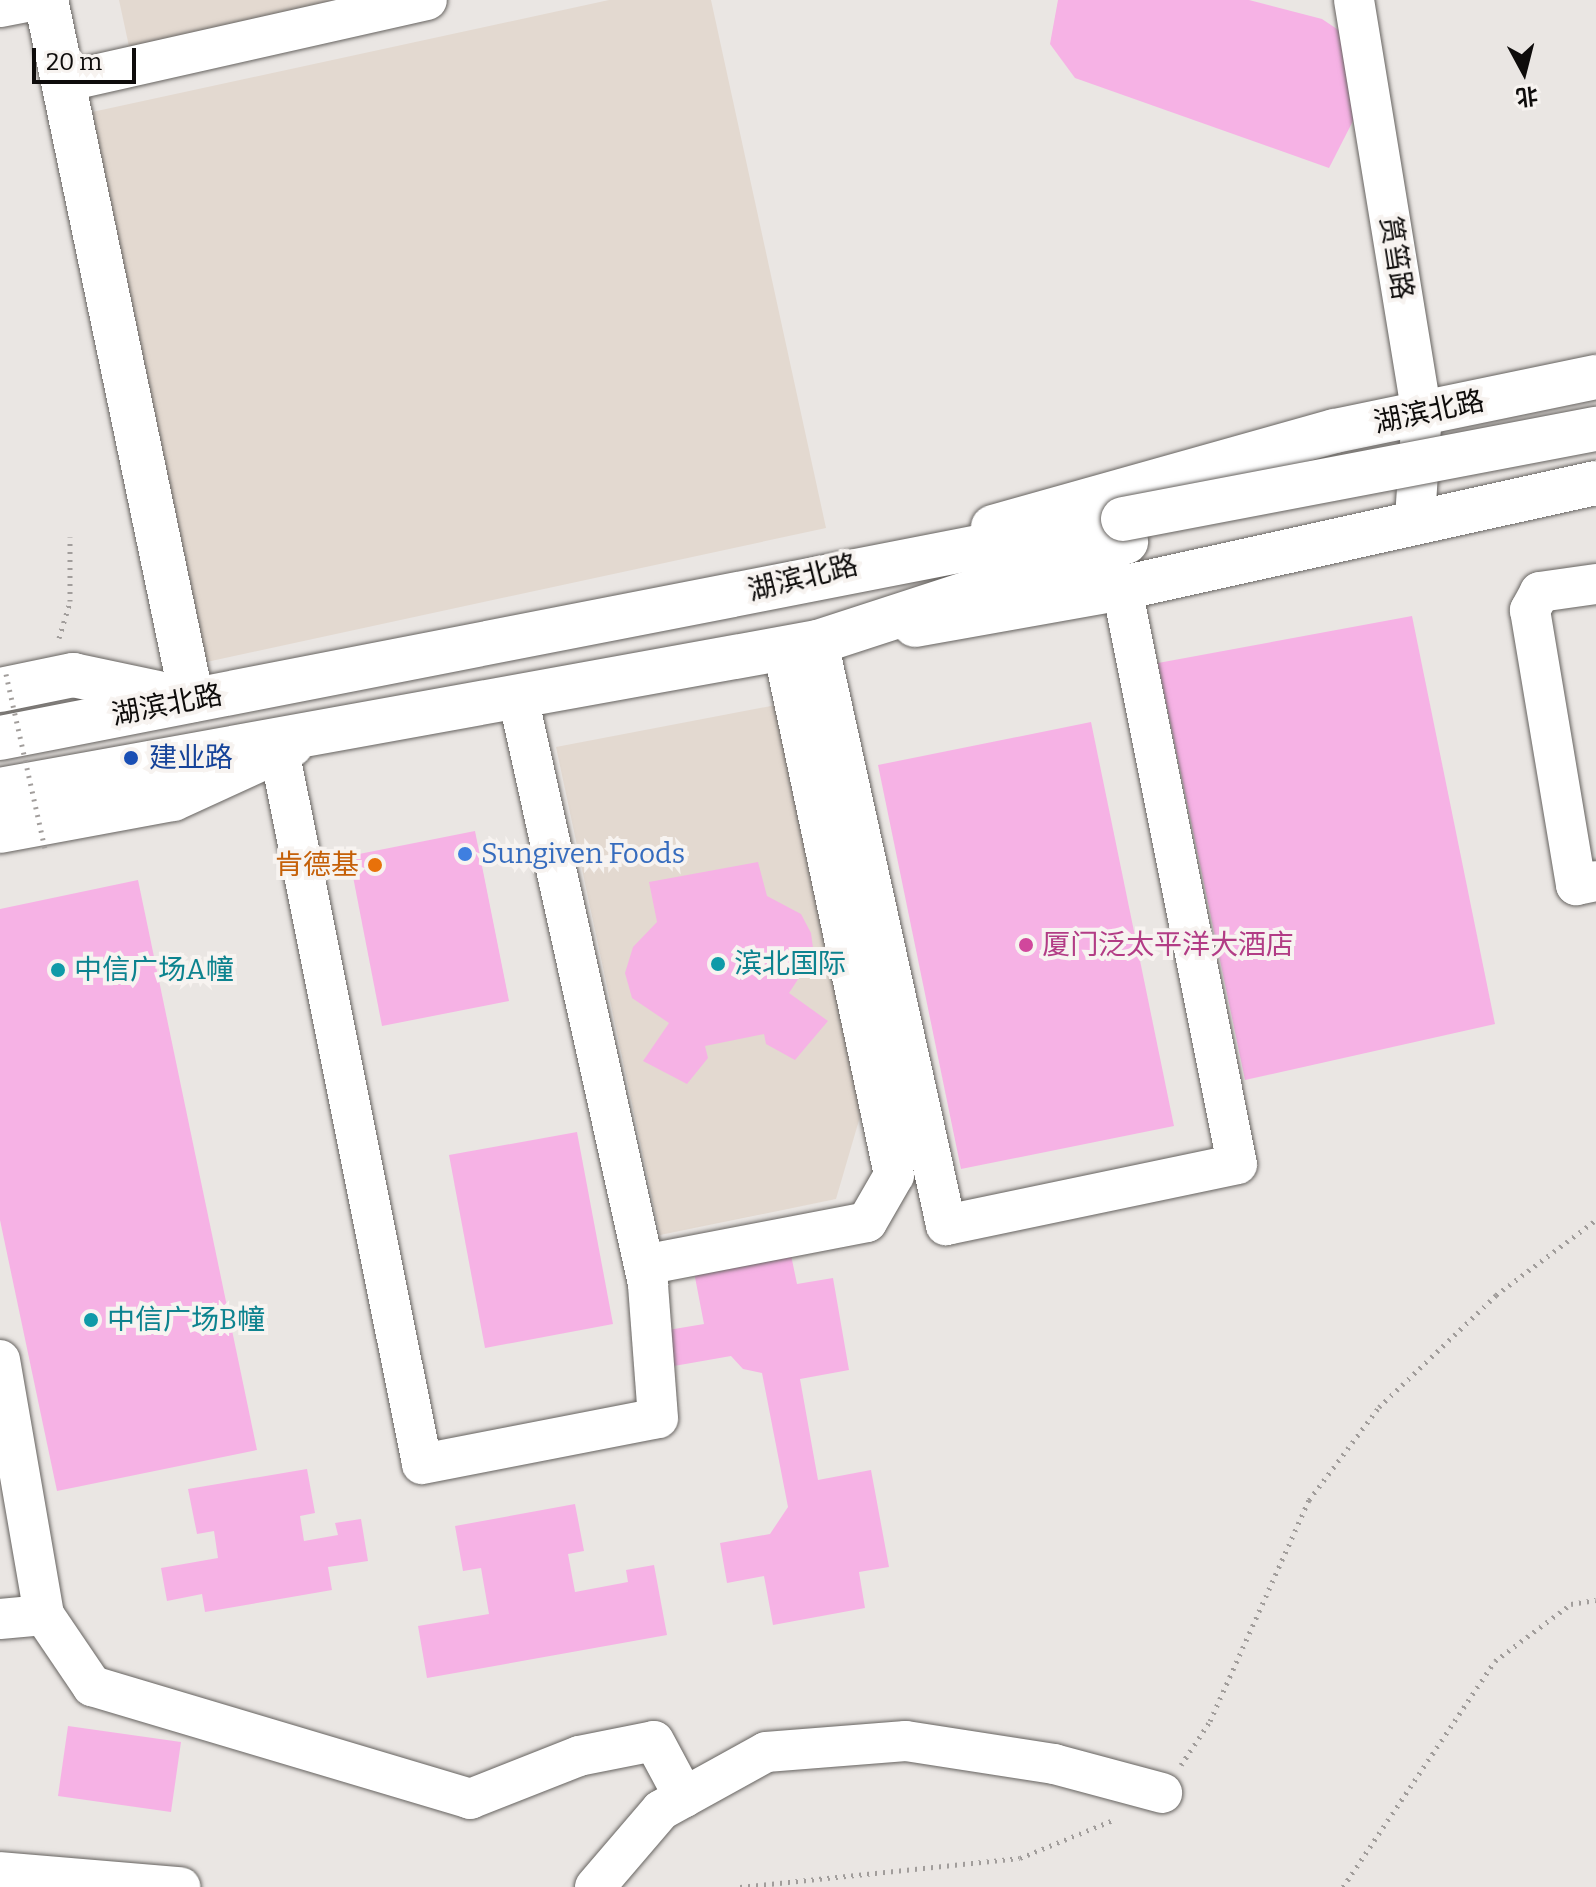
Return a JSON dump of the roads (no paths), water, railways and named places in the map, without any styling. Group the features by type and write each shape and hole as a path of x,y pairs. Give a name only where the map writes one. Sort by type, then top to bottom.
{"main road":[{"path":"10,680 73,675 192,700 46,0"},
{"name":"湖滨北路","path":"0,738 793,583 1335,431 1596,377"},
{"path":"801,646 1125,530 1596,429"},
{"path":"793,583 1596,449"},
{"name":"湖滨北路","path":"0,790 278,745 319,733 1122,588 1415,518 1596,483"},
{"path":"0,831 173,799 278,745"}],"street":[{"path":"0,7 37,0"},
{"path":"63,82 427,0"},
{"name":"筼筜路","path":"1354,0 1422,413 1415,518"},
{"path":"1596,584 1540,592 1530,610 1576,885 1596,881"},
{"path":"801,646 946,1225 1237,1164 1122,588"},
{"path":"644,1265 867,1222 894,1175 801,646"},
{"path":"278,745 422,1464 658,1418 644,1265 518,697"},
{"path":"0,1360 44,1615 92,1686 470,1799 579,1756 654,1741 684,1797"},
{"path":"0,1619 44,1615"},
{"path":"595,1887 661,1810 766,1752 906,1741 1054,1764 1162,1793"},
{"path":"0,1872 180,1887"}],"place":[{"name":"建业路","path":"131,758"},
{"name":"Sungiven Foods","path":"465,854"},
{"name":"肯德基","path":"375,865"},
{"name":"厦门泛太平洋大酒店","path":"1026,945"},
{"name":"滨北国际","path":"718,964"},
{"name":"中信广场A幢","path":"58,970"},
{"name":"中信广场B幢","path":"91,1320"}]}
